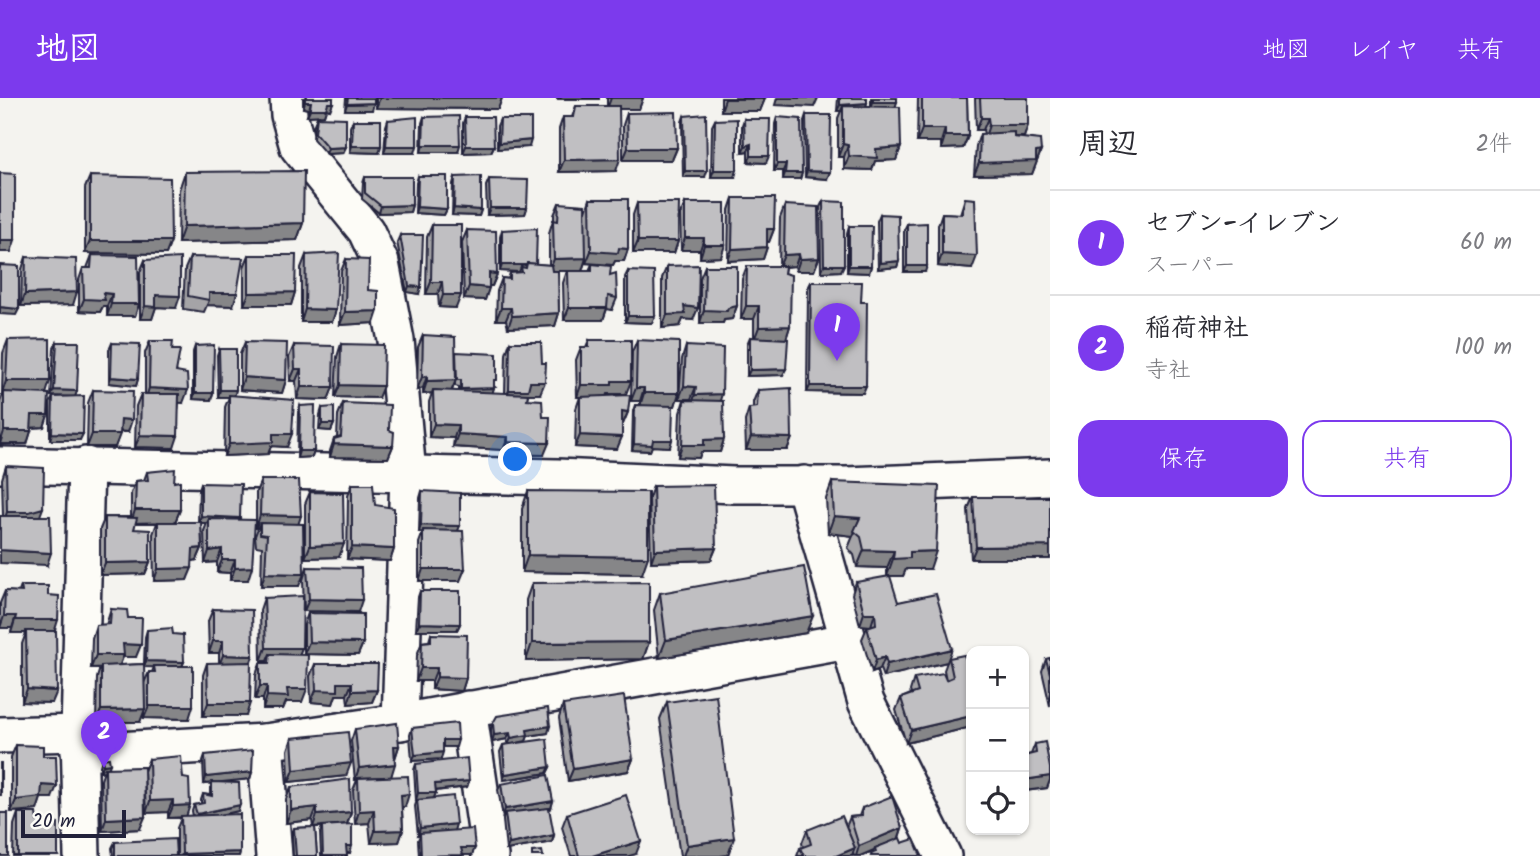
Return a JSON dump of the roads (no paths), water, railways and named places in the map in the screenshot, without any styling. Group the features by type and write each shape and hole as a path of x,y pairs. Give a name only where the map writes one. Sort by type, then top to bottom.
{"street":[{"path":"288,98 289,115 298,148 366,231 381,263 396,340 408,474 400,722"},
{"path":"0,465 557,477 734,485 1050,477"},
{"path":"82,856 79,743 86,465"},
{"path":"804,484 866,702 943,856"},
{"path":"0,735 79,743 264,742 400,722 848,641"},
{"path":"468,709 490,856"},
{"path":"264,742 274,856"}],"place":[{"name":"セブン-イレブン","path":"837,361"},
{"name":"稲荷神社","path":"104,768"}]}
